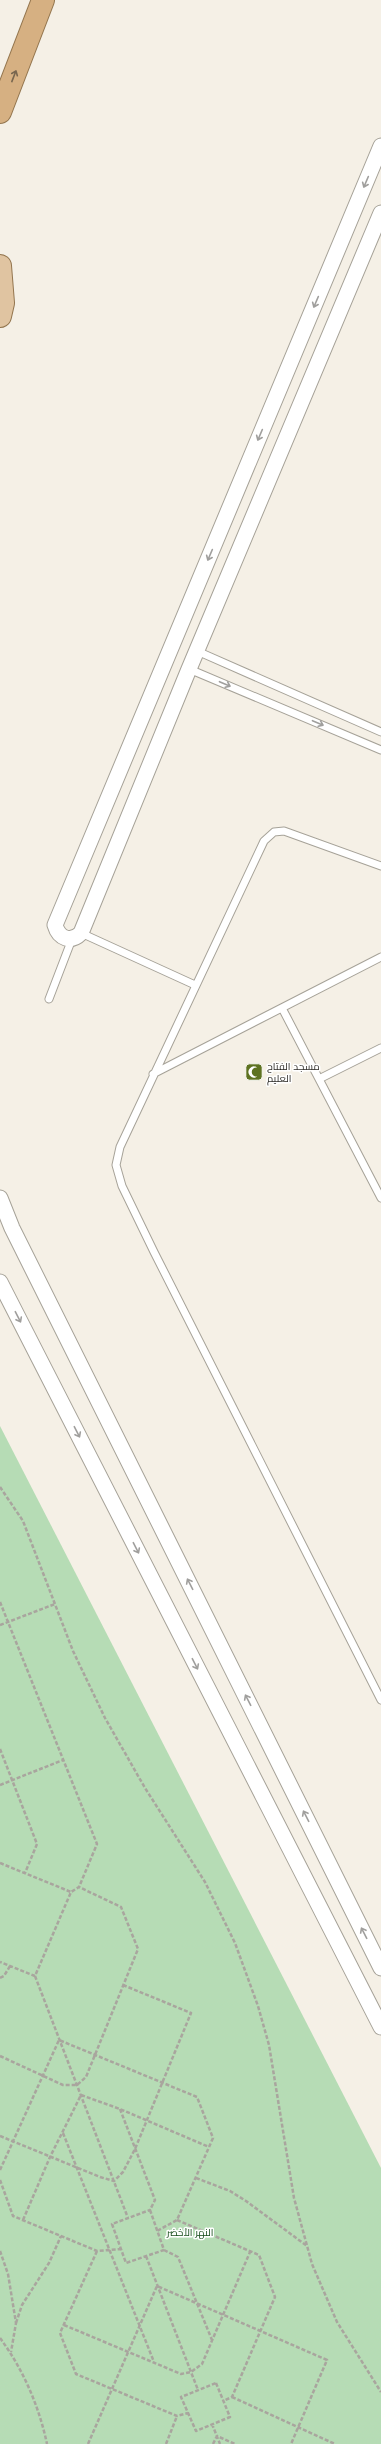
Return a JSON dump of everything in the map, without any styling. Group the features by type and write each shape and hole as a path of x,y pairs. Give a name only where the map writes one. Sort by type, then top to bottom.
{"highway":[{"path":"0,112 43,0"}],"main road":[{"path":"0,266 3,303 0,316"}],"street":[{"path":"381,146 56,925 61,936 77,936 381,214"},
{"path":"272,407 296,417"},
{"path":"0,1198 12,1228 381,1968"},
{"path":"0,1282 381,2027"}],"lane":[{"path":"197,652 381,732"},
{"path":"190,668 381,750"},
{"path":"381,866 284,831 274,832 264,841 153,1074 120,1147 116,1165 122,1186 381,1700"},
{"path":"49,999 77,936 195,985"},
{"path":"153,1074 381,957"},
{"path":"282,1008 381,1198"},
{"path":"319,1079 381,1048"}],"path":[{"path":"0,1487 25,1526 73,1651 105,1718 145,1788 205,1882 232,1937 247,1974 269,2045 277,2084 287,2161 307,2247 325,2296 337,2322 381,2392"},
{"path":"0,1602 97,1844 79,1887 71,1892 35,1976 128,2218"},
{"path":"0,1625 55,1604"},
{"path":"0,1749 37,1844 25,1873"},
{"path":"0,1785 63,1760"},
{"path":"0,1863 71,1892"},
{"path":"0,2056 63,2084 77,2085 86,2077 138,1948 121,1906 79,1887"},
{"path":"0,1962 35,1976"},
{"path":"0,1978 4,1976 10,1966"},
{"path":"114,2181 123,2172 135,2149 191,2013 123,1985"},
{"path":"59,2040 197,2097 213,2138 177,2220 157,2231"},
{"path":"0,2170 59,2040"},
{"path":"81,2095 120,2109 209,2147"},
{"path":"23,2220 50,2157 81,2095"},
{"path":"120,2109 155,2200 150,2210 112,2224 126,2263 164,2250"},
{"path":"62,2132 154,2363"},
{"path":"0,2136 114,2181"},
{"path":"196,2178 230,2191 246,2201 307,2247"},
{"path":"0,2180 13,2216 97,2251 121,2249"},
{"path":"150,2210 164,2250 178,2257 212,2340"},
{"path":"177,2220 259,2255 275,2297 232,2397 223,2401"},
{"path":"11,2352 16,2323 22,2305 49,2262 61,2236"},
{"path":"0,2251 8,2274 16,2323"},
{"path":"97,2251 60,2333 76,2374 177,2416 188,2414"},
{"path":"64,2325 181,2374 191,2372 202,2364 250,2252"},
{"path":"146,2256 198,2390"},
{"path":"157,2286 327,2360 291,2444"},
{"path":"88,2444 157,2286"},
{"path":"0,2338 11,2352 32,2394 47,2444"},
{"path":"216,2383 230,2417 196,2431 182,2397 198,2390 216,2383"},
{"path":"232,2397 335,2444"},
{"path":"166,2444 177,2416"},
{"path":"212,2424 220,2444"},
{"path":"213,2444 217,2436"},
{"path":"217,2436 236,2444"}],"green space":[{"name":"النهر الأخضر","path":"0,1426 381,2168 381,2444 0,2444"}],"place":[{"name":"مسجد الفتاح العليم","path":"254,1072"}]}
